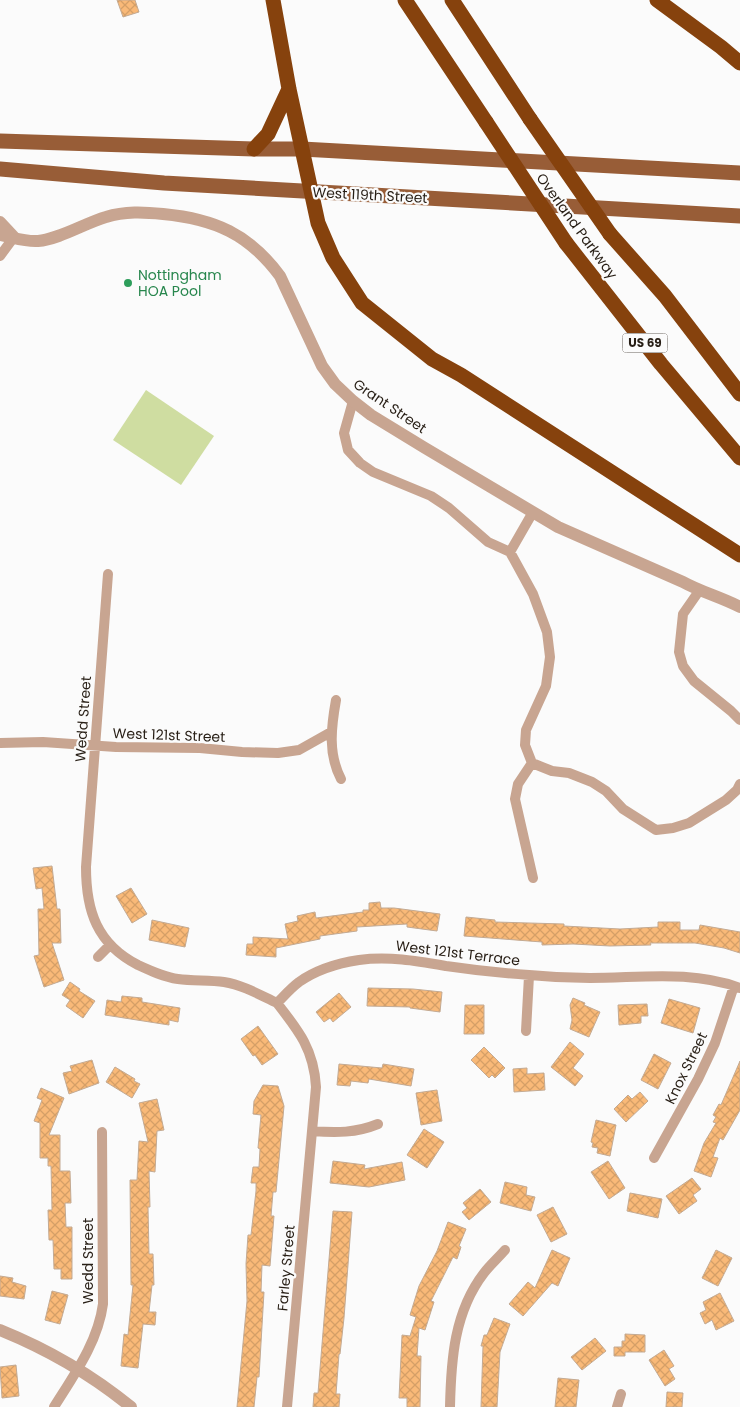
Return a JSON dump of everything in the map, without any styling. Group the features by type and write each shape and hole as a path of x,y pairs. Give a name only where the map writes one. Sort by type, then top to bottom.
{"highway":[{"path":"273,0 289,88 318,223 333,258 362,304 432,359 461,375 740,555"},
{"name":"Overland Parkway","path":"405,0 566,242 661,364 740,458"},
{"name":"Overland Parkway","path":"452,0 610,234 665,296 740,394"},
{"path":"657,0 740,63"},
{"path":"254,149 268,134 289,88"}],"main road":[{"path":"0,141 302,149 740,173"},
{"name":"West 119th Street","path":"0,169 164,183 740,216"}],"street":[{"name":"Grant Street","path":"0,235 39,241 107,216 131,212 193,217 228,229 259,250 275,270 296,309 322,366 335,384 353,401 387,424 558,527 683,582 699,591 740,607"},
{"path":"0,222 14,237 0,256"},
{"path":"353,401 344,433 348,450 360,463 373,472 431,496 449,508 488,542 510,552 533,594 550,646 546,686 526,730 525,746 532,763 552,771 568,773 592,782 606,791 623,809 656,830 673,828 689,823 726,800 737,790 740,784"},
{"path":"510,552 533,512"},
{"name":"Wedd Street","path":"108,574 86,886 93,916 101,934 110,945"},
{"path":"699,591 683,614 678,652 683,666 694,681 740,720"},
{"path":"336,700 331,732 332,752 336,768 342,779"},
{"name":"West 121st Street","path":"0,743 43,742 95,746 200,748 278,753 299,750 331,732"},
{"path":"532,763 518,784 515,799 533,878"},
{"path":"98,957 110,945 122,957 157,974 177,978 225,982 247,989 277,1003"},
{"name":"West 121st Terrace","path":"277,1003 298,983 312,975 336,965 358,960 381,958 410,960 529,976 590,978 640,976 694,977 720,981 737,987"},
{"name":"West 121st Terrace","path":"526,1031 529,976"},
{"name":"Knox Street","path":"654,1158 698,1079 715,1043 737,987"},
{"name":"Farley Street","path":"277,1003 305,1040 311,1057 316,1087 287,1407"},
{"path":"312,1131 349,1132 363,1130 378,1124"},
{"name":"Wedd Street","path":"54,1407 90,1346 96,1332 103,1304 102,1132"},
{"path":"450,1407 455,1338 462,1315 473,1290 484,1273 505,1250"},
{"path":"0,1330 44,1349 77,1368 131,1407"},
{"path":"617,1407 621,1394"}],"green space":[{"path":"146,390 214,436 181,485 113,440"}],"building":[{"path":"117,0 135,0 139,12 123,17"},
{"path":"52,866 57,909 60,909 61,943 52,943 64,980 44,987 34,956 39,955 38,909 44,909 42,888 36,889 33,868"},
{"path":"131,888 147,914 132,923 116,896"},
{"path":"380,902 381,908 440,914 437,931 407,927 407,924 357,927 357,931 320,936 320,939 276,948 276,957 246,955 247,944 253,944 253,937 288,939 285,924 298,921 297,916 315,912 316,918 363,912 363,910 369,910 369,903"},
{"path":"466,917 495,920 495,922 564,924 564,926 620,929 658,927 658,922 680,922 680,930 699,930 700,925 740,932 740,953 695,943 650,943 651,945 610,946 542,945 542,942 464,936"},
{"path":"152,920 189,928 185,947 149,940"},
{"path":"70,982 80,989 79,991 95,1001 83,1018 66,1006 70,1000 62,995"},
{"path":"368,988 442,992 440,1012 410,1007 367,1006"},
{"path":"339,993 351,1007 333,1022 330,1018 324,1022 316,1012"},
{"path":"122,996 142,998 142,1002 180,1008 178,1022 169,1020 169,1025 105,1015 107,1000 121,1002"},
{"path":"573,998 600,1012 589,1037 570,1029 572,1020 570,1005"},
{"path":"669,999 700,1008 693,1033 661,1023"},
{"path":"647,1004 648,1016 641,1016 641,1023 619,1025 618,1005"},
{"path":"465,1005 484,1005 484,1034 464,1034"},
{"path":"258,1026 278,1054 262,1065 241,1039"},
{"path":"570,1042 584,1054 573,1068 583,1076 575,1086 551,1067"},
{"path":"484,1047 505,1068 495,1078 492,1075 489,1078 471,1060"},
{"path":"654,1054 671,1063 658,1089 641,1080"},
{"path":"92,1060 99,1083 69,1094 63,1073 72,1071 70,1066"},
{"path":"740,1061 740,1110 723,1140 720,1138 713,1157 718,1158 711,1177 694,1171 704,1143 716,1123 713,1122 716,1117 713,1115 719,1104 721,1105"},
{"path":"339,1064 382,1068 383,1064 414,1069 411,1086 369,1079 368,1083 351,1081 350,1086 337,1085"},
{"path":"115,1067 140,1084 132,1098 106,1082"},
{"path":"527,1068 527,1074 544,1073 545,1090 514,1092 513,1069"},
{"path":"263,1085 278,1086 284,1106 276,1192 273,1192 271,1216 274,1216 270,1266 262,1265 261,1292 264,1292 259,1377 257,1377 254,1407 237,1407 247,1301 246,1264 248,1235 251,1235 256,1191 256,1183 251,1183 253,1167 259,1167 260,1149 258,1148 261,1115 253,1114 254,1101"},
{"path":"41,1088 64,1098 49,1135 60,1135 60,1171 70,1171 71,1203 65,1203 66,1227 72,1227 72,1279 61,1279 61,1269 54,1269 53,1240 49,1240 48,1210 52,1210 51,1166 48,1166 48,1158 40,1158 40,1123 34,1121 42,1100 37,1098"},
{"path":"437,1090 442,1121 421,1125 416,1093"},
{"path":"640,1092 648,1101 626,1122 614,1109 628,1095 632,1099"},
{"path":"157,1099 164,1130 157,1131 155,1172 149,1171 150,1207 148,1207 149,1254 153,1254 154,1285 152,1285 149,1312 156,1312 155,1325 143,1324 138,1368 121,1366 124,1334 128,1335 133,1285 131,1285 130,1180 137,1180 139,1141 148,1142 139,1103"},
{"path":"596,1120 616,1125 610,1156 597,1153 598,1148 592,1147 593,1143 591,1142"},
{"path":"424,1129 444,1142 427,1168 407,1155"},
{"path":"333,1161 365,1165 364,1169 402,1162 405,1180 369,1187 330,1183"},
{"path":"608,1161 625,1188 609,1199 591,1172"},
{"path":"692,1178 701,1189 693,1195 697,1201 679,1214 666,1196"},
{"path":"505,1182 527,1187 526,1195 535,1197 531,1211 500,1203"},
{"path":"480,1189 491,1202 469,1220 462,1212 467,1208 463,1203"},
{"path":"630,1193 662,1199 658,1218 627,1211"},
{"path":"553,1207 567,1234 551,1242 537,1215"},
{"path":"333,1211 352,1212 336,1394 340,1394 339,1407 313,1407 314,1393 318,1393"},
{"path":"448,1222 466,1229 459,1246 461,1247 457,1259 453,1257 431,1301 434,1302 425,1330 419,1328 417,1356 421,1356 420,1407 407,1407 407,1398 399,1398 402,1335 410,1336 416,1317 410,1315 419,1286 437,1251"},
{"path":"552,1250 570,1258 558,1286 552,1283 523,1316 509,1304 528,1282 535,1288"},
{"path":"716,1250 732,1258 718,1286 702,1278"},
{"path":"0,1276 13,1278 12,1282 26,1286 24,1299 0,1296"},
{"path":"52,1291 68,1295 60,1324 45,1320"},
{"path":"720,1293 734,1321 716,1330 712,1320 705,1324 700,1313 706,1310 703,1302"},
{"path":"494,1318 510,1324 500,1352 497,1407 481,1407 483,1346 481,1346 484,1335 487,1335"},
{"path":"625,1334 645,1335 645,1352 625,1352 625,1356 614,1356 614,1347 622,1347 622,1341 625,1341"},
{"path":"595,1338 606,1351 582,1370 571,1357"},
{"path":"664,1350 674,1366 669,1369 675,1379 665,1386 649,1360"},
{"path":"16,1365 19,1396 2,1398 0,1367"},
{"path":"558,1378 579,1380 576,1407 555,1407"},
{"path":"667,1392 683,1393 682,1407 666,1407"}],"place":[{"name":"Nottingham HOA Pool","path":"128,283"}]}
